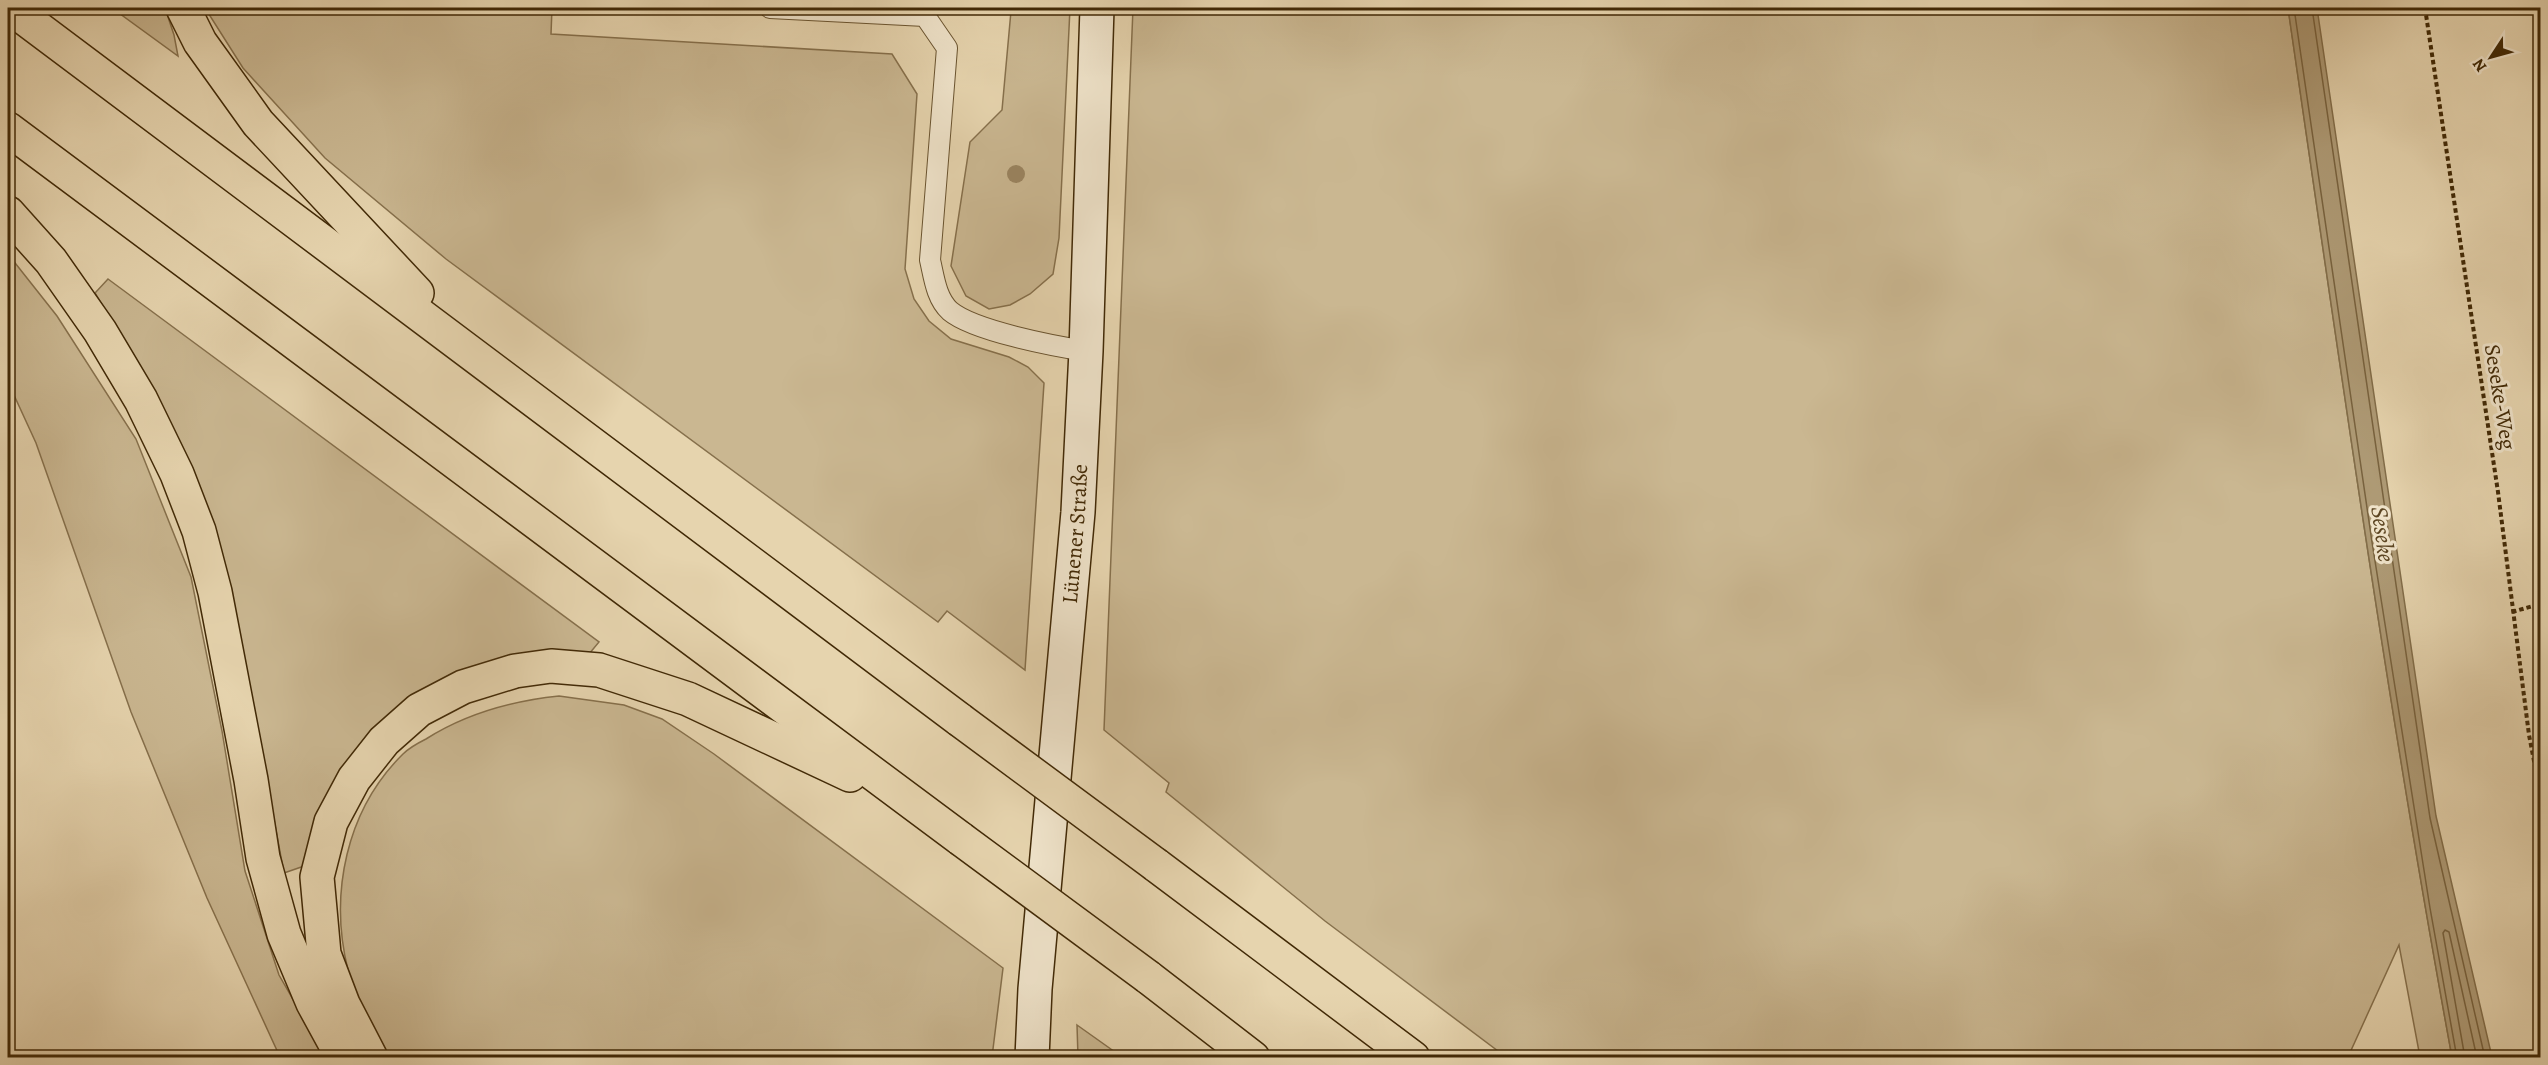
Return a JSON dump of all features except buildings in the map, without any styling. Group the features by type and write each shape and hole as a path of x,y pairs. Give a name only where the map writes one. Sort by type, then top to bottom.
{"highway":[{"path":"11,8 1413,1058"},
{"path":"183,8 200,42 258,123 476,356"},
{"path":"8,129 616,580 1253,1058"},
{"path":"8,213 51,261 100,331 141,400 177,474 199,531 215,592 252,780 263,858 284,934 313,1002 343,1058"},
{"path":"371,1058 343,1004 324,954 317,877 331,822 354,779 384,741 419,710 463,687 514,671 551,666 599,670 688,699 914,805"}],"main road":[{"name":"Lünener Straße","path":"1032,1058 1035,988 1078,512 1086,351 1097,8"}],"lane":[{"path":"770,8 925,16 947,48 930,260 936,290 949,310 970,322 1046,344 1086,351"}],"path":[{"name":"Seseke-Weg","path":"2425,8 2498,492 2529,735 2541,792"},
{"path":"2512,612 2541,604"}],"shaded area":[{"path":"112,8 165,8 178,56"},
{"path":"205,8 552,8 551,34 892,54 917,94 905,269 914,299 929,321 951,339 1009,357 1028,367 1044,383 1025,670 947,611 938,622 446,259 325,158 243,68"},
{"path":"980,8 1070,8 1059,238 1053,274 1030,294 1010,305 989,309 966,296 951,266 970,142 1002,110 1011,11"},
{"path":"1133,8 2288,8 2385,664 2452,1057 2420,1057 2399,945 2348,1057 1506,1057 1325,921 1166,792 1169,783 1104,730"},
{"path":"8,254 57,316 136,439 191,577 222,731 245,871 279,975 326,1057 280,1057 207,898 131,712 36,443 8,382"},
{"path":"108,279 599,642 589,654 428,689 307,865 284,873 231,590 153,390 95,293"},
{"path":"559,696 624,705 662,719 714,754 1003,968 992,1057 388,1058 355,993 343,941 342,883 347,854 368,801 383,776 403,754 442,730 473,715 507,705"},
{"path":"1077,1025 1122,1057 1078,1057"}],"water":[{"name":"Seseke","path":"2288,8 2317,8 2436,816 2492,1057 2452,1057 2385,664"}]}
